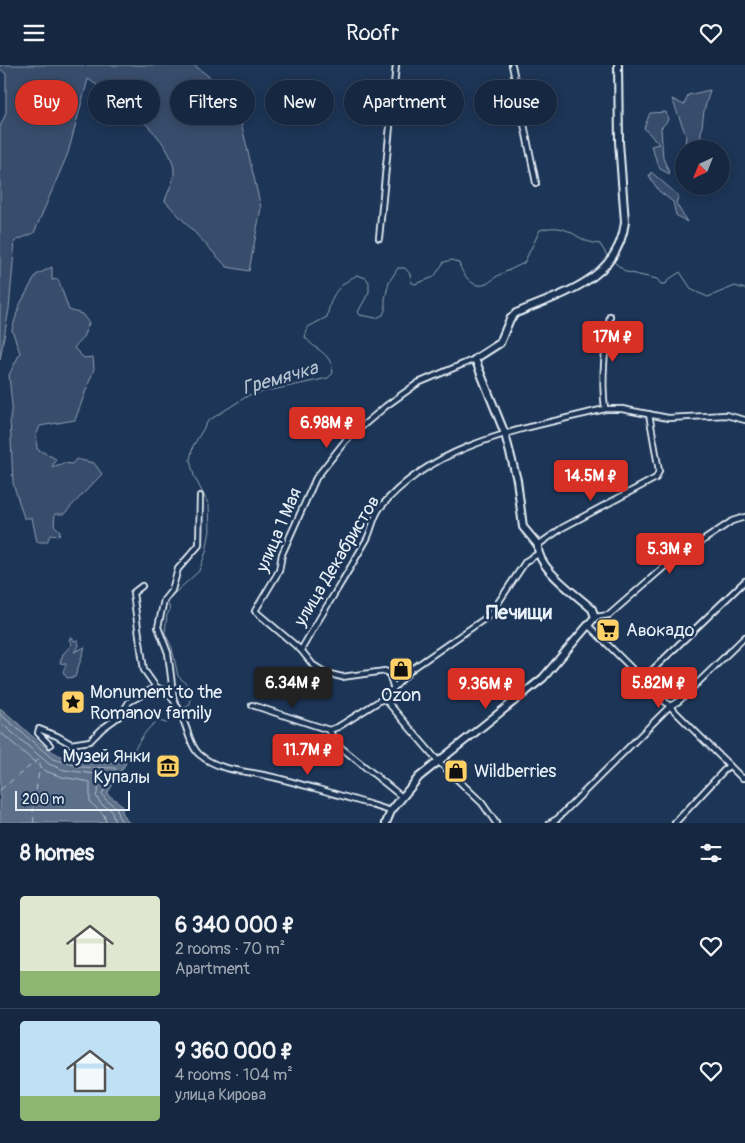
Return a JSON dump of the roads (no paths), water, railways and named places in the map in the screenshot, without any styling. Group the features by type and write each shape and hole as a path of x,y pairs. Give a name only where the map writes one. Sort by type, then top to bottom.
{"street":[{"path":"379,238 396,65"},
{"path":"512,65 536,183"},
{"path":"595,617 592,609 544,566 538,554 538,545 523,527 516,480 505,434 475,359 500,343 510,319 516,313 590,280 603,269 617,252 624,235 625,222 619,141 618,65"},
{"path":"605,409 603,366 610,317"},
{"name":"улица 1 Мая","path":"301,650 255,611 279,571 282,554 316,478 346,440 386,406 418,383 475,359"},
{"name":"улица Декабристов","path":"301,650 366,541 380,509 411,479 448,456 505,434 605,409 622,409 668,418 726,415 745,420"},
{"path":"538,545 562,528 656,478 660,471 649,414"},
{"path":"174,702 168,653 158,627 164,600 172,590 178,569 199,545 200,496"},
{"path":"386,823 391,811 420,777 543,678 595,617 609,615 664,567 732,521 745,517"},
{"path":"252,705 329,730 338,727 384,698 393,686 412,669 490,615 526,561 538,554"},
{"path":"643,679 745,581"},
{"path":"142,586 133,593 144,670 156,687 163,689 174,702 185,722 194,748 199,755 224,768 315,788 391,811"},
{"path":"589,626 742,778 745,778"},
{"path":"550,823 557,819 670,706 679,701 745,637"},
{"path":"301,650 313,665 326,673 342,677 385,671 389,673 393,686"},
{"path":"50,745 38,733 40,729 58,736 71,744 90,741 103,728 121,715 129,702 156,687"},
{"path":"384,698 438,761 482,803 496,823"},
{"path":"329,730 338,745 402,797"},
{"path":"674,823 729,765"}],"water":[{"path":"0,708 58,755 87,763 106,764 124,760 126,763 107,794 121,804 123,815 129,823 0,823"}],"waterway":[{"name":"Гремячка","path":"182,709 190,705 191,688 178,676 172,648 165,633 167,615 170,610 167,600 199,571 206,552 210,530 209,505 194,476 190,460 193,446 208,421 249,395 328,378 333,373 329,360 305,337 308,327 327,317 333,297 340,287 357,275 366,278 369,282 369,292 358,312 360,315 376,318 383,315 389,282 398,268 405,268 410,274 411,282 415,284 434,277 444,262 452,260 459,263 465,276 473,283 477,285 486,284 499,275 524,263 540,230 550,228 566,230 584,240 600,244 608,257"},
{"name":"Гремячка","path":"614,262 626,272 657,279 661,284 666,284 668,280 680,272 692,290 708,297 735,286 745,289"},
{"name":"Гремячка","path":"125,760 152,725 158,721 167,723 176,713"}],"place":[{"name":"Авокадо","path":"608,630"},
{"name":"Ozon","path":"401,669"},
{"name":"Monument to the Romanov family","path":"73,702"},
{"name":"Музей Янки Купалы","path":"168,766"},
{"name":"Wildberries","path":"456,771"}],"district":[{"name":"Печищи","path":"519,612"}]}
